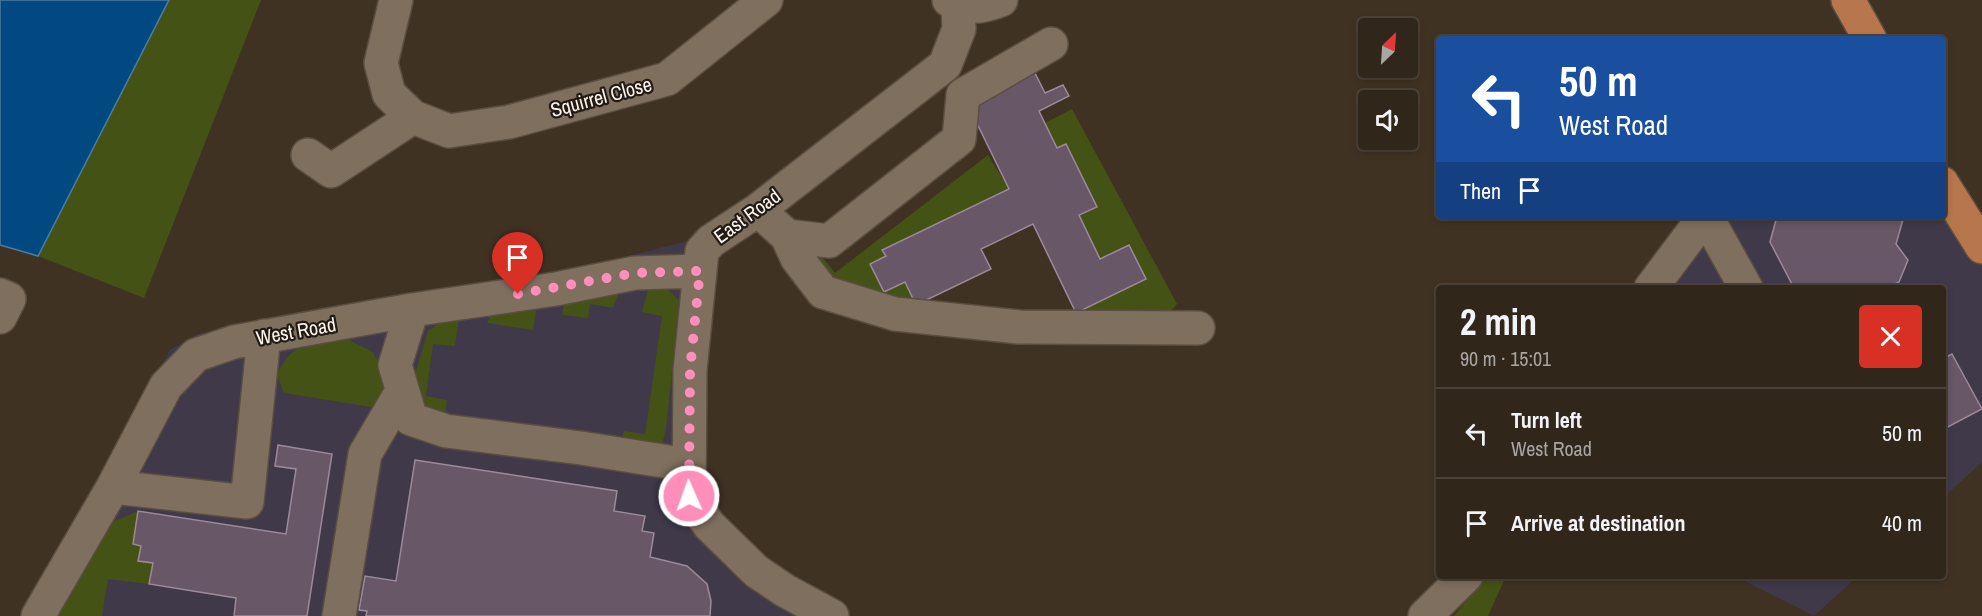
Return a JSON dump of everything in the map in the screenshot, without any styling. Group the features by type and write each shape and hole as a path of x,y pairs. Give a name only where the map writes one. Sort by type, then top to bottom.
{"main road":[{"path":"1848,0 1868,36"},
{"path":"1946,189 1982,247"}],"street":[{"path":"308,155 331,171 413,117 389,94 381,63 396,0"},
{"name":"Squirrel Close","path":"413,117 449,131 479,127 509,122 667,79 766,0"},
{"path":"954,2 981,7 1001,0"},
{"name":"East Road","path":"832,616 784,590 756,571 709,525 689,496 690,370 702,251 945,65 958,29 954,2"},
{"path":"787,236 829,240 959,139 963,95 1052,44"},
{"path":"758,210 787,236 797,258 823,292 895,314 1019,327 1198,328"},
{"path":"1653,285 1704,219"},
{"path":"1708,219 1744,285"},
{"name":"West Road","path":"38,616 113,487 166,386 196,355 234,342 412,310 556,289 635,273 700,271"},
{"path":"0,295 9,299 0,317"},
{"path":"412,310 395,365 411,419 446,431 581,448 688,465"},
{"path":"113,487 247,502 264,336"},
{"path":"339,616 365,454 402,391"},
{"path":"1425,616 1463,579"}],"shaded area":[{"path":"1946,188 1982,247 1982,462 1946,495 1946,285 1653,285 1703,219 1946,219"},
{"path":"695,239 689,496 832,616 29,616 170,350 198,334 548,277"},
{"path":"1741,579 1855,579 1814,616"}],"green space":[{"path":"169,0 261,0 144,298 38,256"},
{"path":"1072,109 1177,304 1171,311 1076,313 1146,279 1129,245 1100,259 1079,215 1097,207 1066,144 1057,148 1045,123"},
{"path":"988,155 1009,189 883,249 886,256 871,264 884,292 905,282 916,305 833,286 810,261 820,254 835,273"},
{"path":"650,283 663,285 679,300 666,430 661,448 447,422 427,410 418,397 413,381 428,331 442,321 459,320 455,346 433,344 426,396 447,400 445,413 622,439 624,431 645,434 662,316 642,312"},
{"path":"610,287 618,296 613,308 590,304 588,318 562,315 566,296"},
{"path":"524,306 536,311 533,330 487,323 493,309"},
{"path":"345,338 373,352 385,377 380,405 371,407 284,393 277,375 289,355 304,346"},
{"path":"138,511 133,544 141,546 138,561 153,563 149,584 108,579 102,616 58,616 108,524"},
{"path":"1484,579 1505,579 1488,616 1454,616"}],"water":[{"path":"0,0 169,0 38,256 0,245"}],"building":[{"path":"1034,71 1045,93 1063,85 1069,96 1039,111 1057,148 1066,144 1097,207 1079,215 1100,259 1129,245 1146,279 1076,313 1033,224 981,249 991,269 916,305 905,282 884,292 870,264 886,256 882,250 1009,189 967,103"},
{"path":"1776,219 1903,219 1896,244 1908,260 1899,282 1892,285 1792,285 1770,242"},
{"path":"1952,354 1982,409 1946,428 1946,357"},
{"path":"278,445 332,454 307,616 234,616 236,598 149,584 153,563 138,561 141,546 133,544 138,511 286,534 296,469 275,466"},
{"path":"415,460 617,491 614,511 645,516 642,531 654,533 650,557 687,566 707,584 711,601 710,616 366,616 367,611 359,610 365,576 396,581"}],"route":[{"path":"518,294 635,273 700,271 690,370 689,496"}]}
